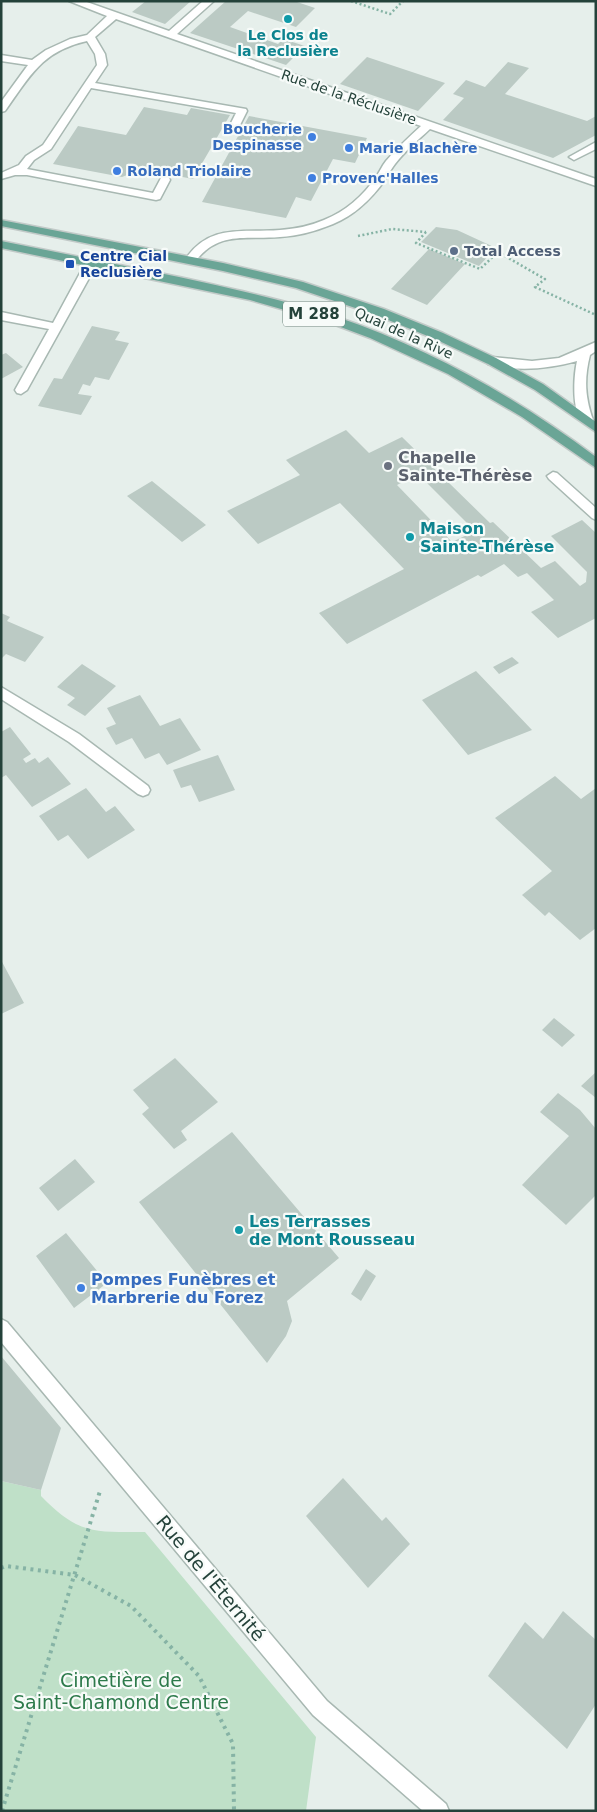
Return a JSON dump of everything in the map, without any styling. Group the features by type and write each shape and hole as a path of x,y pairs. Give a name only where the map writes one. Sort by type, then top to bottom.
{"main road":[{"name":"Quai de la Rive","path":"1,223 299,285 380,312 439,336 492,361 539,387 591,424"},
{"name":"Quai de la Rive","path":"1,244 292,306 339,321 433,361 485,388 534,419 596,464"}],"street":[{"name":"Rue de la Réclusière","path":"74,1 596,183"},
{"path":"170,35 209,1"},
{"path":"1,109 34,63 49,52 73,41 90,37 114,15"},
{"path":"15,172 23,167 30,158 47,147 102,66 100,54 90,37"},
{"path":"1,58 34,63"},
{"path":"89,85 242,111 233,129"},
{"path":"190,261 201,248 219,237 237,233 288,233 321,225 339,218 356,208 369,194 389,164 428,125"},
{"path":"574,157 596,145"},
{"path":"1,176 15,172 28,172 156,197 165,180"},
{"path":"20,390 92,262"},
{"path":"1,316 56,327"},
{"path":"492,361 524,366 544,364 584,354 596,346"},
{"path":"584,354 578,382 580,400 591,424"},
{"path":"553,476 596,516"},
{"path":"1,692 74,738 143,790"},
{"name":"Rue de l'Éternité","path":"1,1328 320,1708 440,1811"}],"path":[{"path":"351,1 390,14 403,1"},
{"path":"426,232 416,243 480,269 498,252 545,279 535,288 596,315"},
{"path":"2,1811 110,1457"},
{"path":"1,1568 6,1566 75,1575 130,1606 199,1676 233,1744 234,1811"}],"green space":[{"name":"Cimetière de Saint-Chamond Centre","path":"1,1481 41,1490 41,1496 54,1509 77,1525 88,1529 113,1532 145,1532 316,1737 306,1811 1,1811"}],"building":[{"path":"146,1 191,1 165,24 132,12"},
{"path":"226,1 294,1 315,8 296,27 248,11 230,27 278,44 283,39 305,46 286,65 190,33"},
{"path":"367,57 445,83 418,111 340,84"},
{"path":"508,62 529,68 505,94 587,121 596,116 596,135 553,158 443,120 464,98 453,94 466,80 485,87"},
{"path":"144,107 187,115 191,108 230,115 193,179 136,168 132,173 122,177 53,164 78,126 126,135"},
{"path":"249,116 367,138 355,163 333,159 311,201 296,197 286,218 202,202"},
{"path":"436,227 457,230 496,248 479,266 421,242"},
{"path":"429,249 465,264 427,305 391,289"},
{"path":"92,326 120,332 115,340 129,343 109,380 95,377 90,386 83,384 78,394 92,396 81,415 38,406 54,378 62,379"},
{"path":"6,353 23,367 1,379 1,355"},
{"name":"Maison Sainte-Thérèse","path":"346,430 369,453 402,437 490,523 493,522 541,568 555,561 580,586 586,582 587,572 551,536 582,520 596,533 596,618 558,638 531,612 554,600 527,573 518,577 504,564 481,577 478,575 347,644 319,613 404,569 340,503 258,544 227,511 300,475 286,460","holes":["418,474 475,531 452,542 397,485"]},
{"path":"152,481 206,525 182,542 127,496"},
{"path":"1,613 10,617 7,621 44,637 25,662 6,654 1,659"},
{"path":"512,657 519,663 499,674 493,667"},
{"path":"82,664 116,686 85,716 67,705 75,698 57,687"},
{"path":"476,671 532,730 468,755 422,700"},
{"path":"140,695 160,726 180,718 201,750 167,765 159,753 145,759 132,738 116,745 106,728 116,724 107,708"},
{"path":"10,727 31,754 23,759 26,763 35,758 39,763 48,757 71,784 32,807 6,775 1,778 1,732"},
{"path":"218,755 235,790 199,802 191,785 181,788 173,770"},
{"path":"555,776 581,799 596,788 596,928 580,940 549,912 545,916 522,895 552,871 495,818"},
{"path":"86,788 106,812 115,806 135,830 88,859 68,835 58,841 39,816"},
{"path":"1,960 24,1003 1,1014"},
{"path":"554,1018 575,1035 562,1047 542,1030"},
{"path":"175,1058 218,1102 181,1131 187,1140 174,1149 142,1114 149,1108 133,1090"},
{"path":"596,1072 596,1098 581,1086"},
{"path":"558,1093 580,1110 596,1129 596,1195 566,1225 522,1185 569,1136 540,1112"},
{"name":"Les Terrasses de Mont Rousseau","path":"232,1132 339,1258 287,1301 292,1321 286,1336 267,1363 139,1202"},
{"path":"75,1159 95,1182 58,1211 39,1188"},
{"path":"66,1233 107,1283 74,1308 36,1256"},
{"path":"366,1269 376,1276 361,1301 351,1294"},
{"path":"1,1356 61,1428 41,1490 1,1481"},
{"path":"343,1478 382,1521 386,1517 410,1544 368,1588 306,1516"},
{"path":"563,1611 596,1640 596,1704 567,1749 488,1676 525,1622 543,1639"}],"place":[{"name":"Le Clos de la Reclusière","path":"288,19"},
{"name":"Boucherie Despinasse","path":"312,137"},
{"name":"Marie Blachère","path":"349,148"},
{"name":"Roland Triolaire","path":"117,171"},
{"name":"Provenc'Halles","path":"312,178"},
{"name":"Total Access","path":"454,251"},
{"name":"Centre Cial Reclusière","path":"70,264"},
{"name":"Chapelle Sainte-Thérèse","path":"388,466"},
{"name":"Maison Sainte-Thérèse","path":"410,537"},
{"name":"Les Terrasses de Mont Rousseau","path":"239,1230"},
{"name":"Pompes Funèbres et Marbrerie du Forez","path":"81,1288"}]}
